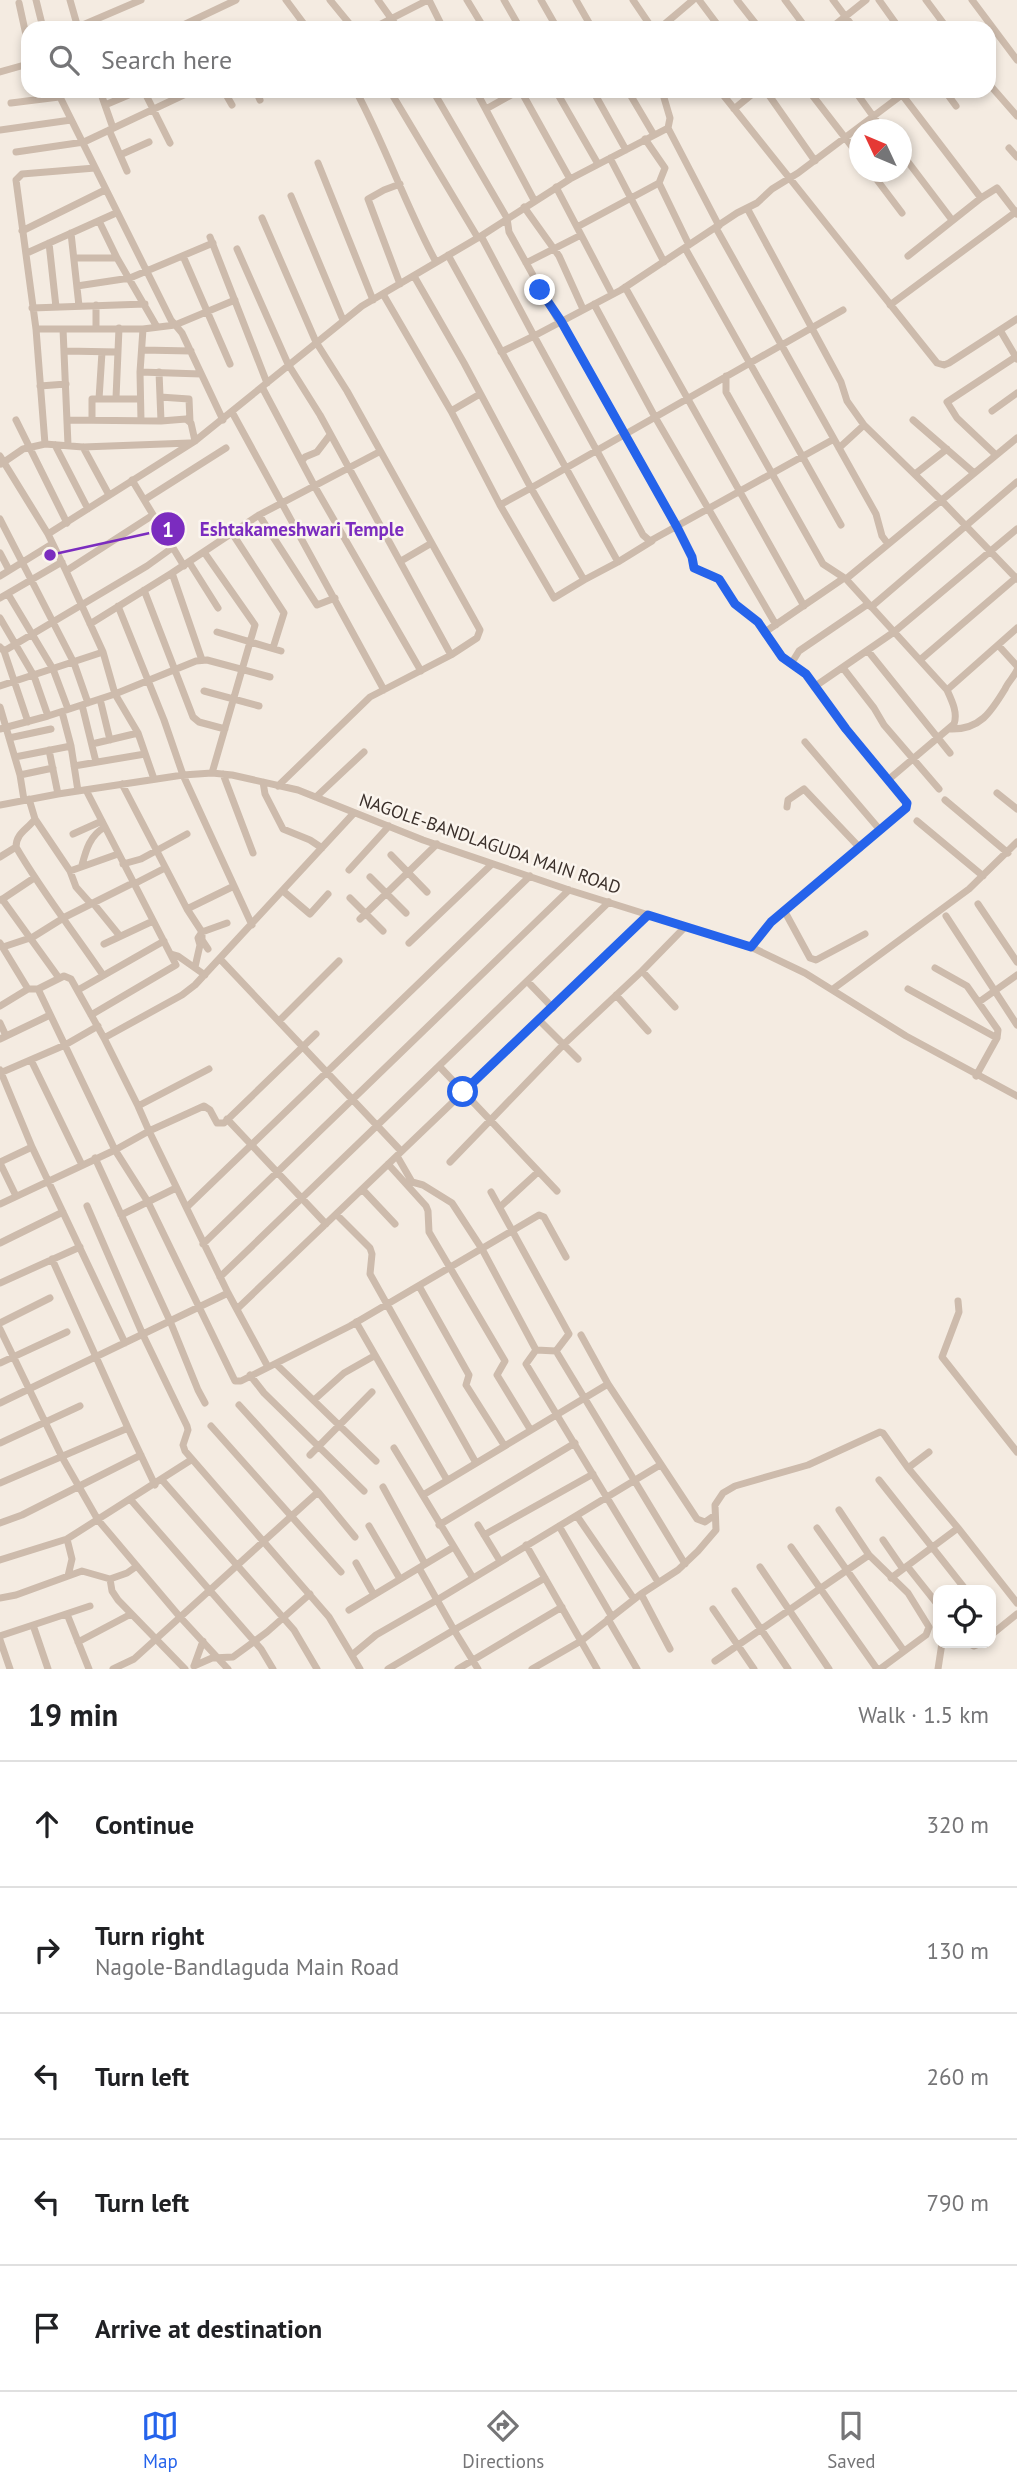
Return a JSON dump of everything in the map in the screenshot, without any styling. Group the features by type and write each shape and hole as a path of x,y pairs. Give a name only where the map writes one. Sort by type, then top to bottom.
{"street":[{"path":"36,0 41,21"},
{"path":"70,0 76,21"},
{"path":"92,21 141,0"},
{"path":"192,21 236,0"},
{"path":"286,0 302,21"},
{"path":"330,0 347,21"},
{"path":"378,0 393,19"},
{"path":"389,21 428,0 439,21"},
{"path":"480,0 469,3 480,21"},
{"path":"504,0 516,21"},
{"path":"541,0 553,21"},
{"path":"576,0 588,21"},
{"path":"633,0 647,21"},
{"path":"679,0 684,8"},
{"path":"673,21 693,0"},
{"path":"699,0 715,21"},
{"path":"737,0 754,21"},
{"path":"785,0 801,21"},
{"path":"833,0 849,21"},
{"path":"839,21 866,0"},
{"path":"879,0 894,21"},
{"path":"926,0 942,21"},
{"path":"972,0 988,21"},
{"path":"19,3 23,21"},
{"path":"996,32 1017,60"},
{"path":"0,72 21,66"},
{"path":"996,92 1017,116"},
{"path":"11,103 37,98"},
{"path":"60,98 146,272 182,333 223,420"},
{"path":"102,98 127,171"},
{"path":"105,105 122,98"},
{"path":"147,98 170,143"},
{"path":"16,152 84,142 175,98"},
{"path":"228,98 232,105"},
{"path":"359,98 400,184 419,232 436,262"},
{"path":"394,98 480,237 643,536 652,541"},
{"path":"437,98 507,218 509,232 526,263 677,527 692,557 694,568 719,579 735,604 758,622 782,657 806,674 907,803 906,808 771,922 751,947"},
{"path":"480,98 534,200"},
{"path":"486,109 506,98"},
{"path":"523,98 570,179"},
{"path":"560,98 598,164"},
{"path":"597,98 626,150"},
{"path":"632,98 654,135"},
{"path":"664,98 670,118 667,128 780,345 876,514 882,536 888,544"},
{"path":"725,98 937,363 949,363 1017,319"},
{"path":"734,109 747,98"},
{"path":"771,98 815,161"},
{"path":"814,98 849,143"},
{"path":"860,98 876,119"},
{"path":"501,352 625,287 664,262 815,161 896,98"},
{"path":"907,98 981,198"},
{"path":"950,98 956,106"},
{"path":"0,130 71,120"},
{"path":"48,534 194,442 288,364 373,300 480,237 556,187 667,128"},
{"path":"645,139 664,168 659,183 687,247 841,525"},
{"path":"120,155 149,142"},
{"path":"1009,148 1017,157"},
{"path":"610,158 664,262"},
{"path":"318,163 373,300"},
{"path":"912,167 952,220"},
{"path":"45,444 36,329 16,180 19,175 95,168"},
{"path":"879,182 902,213"},
{"path":"526,263 659,183"},
{"path":"400,184 368,199 400,284"},
{"path":"556,187 612,294"},
{"path":"890,305 1016,212 997,188 908,256"},
{"path":"22,231 105,190"},
{"path":"291,196 344,320"},
{"path":"524,207 536,220 559,256 583,309"},
{"path":"747,208 813,327 841,382 847,401 864,425 1017,578 920,660"},
{"path":"27,253 116,213"},
{"path":"262,218 316,342 347,391 480,630 477,638 451,655 370,697 278,786"},
{"path":"99,221 117,258 158,327"},
{"path":"71,233 79,306"},
{"path":"77,286 130,278 183,257 211,240 265,385 302,461 421,671"},
{"path":"49,243 56,307"},
{"path":"237,249 288,364 331,435 451,655"},
{"path":"448,255 618,562"},
{"path":"183,257 230,364"},
{"path":"74,258 117,258"},
{"path":"414,276 584,580"},
{"path":"625,287 804,606"},
{"path":"383,294 554,598 834,439"},
{"path":"36,329 143,329 175,325 235,300"},
{"path":"32,308 145,304"},
{"path":"594,304 655,417 776,625"},
{"path":"96,305 96,328"},
{"path":"500,505 843,310"},
{"path":"116,398 119,328"},
{"path":"63,329 68,445"},
{"path":"141,421 143,329"},
{"path":"996,455 957,418 947,402 1017,358 999,330"},
{"path":"142,350 191,351"},
{"path":"65,351 118,352"},
{"path":"99,399 102,352"},
{"path":"140,372 201,374"},
{"path":"159,372 161,421"},
{"path":"726,376 726,392 823,564 845,579 947,690 956,718 950,729 888,780"},
{"path":"100,377 116,378"},
{"path":"40,386 66,384"},
{"path":"992,411 1017,393"},
{"path":"451,411 480,394"},
{"path":"160,397 189,399 194,442"},
{"path":"92,420 91,400 140,398"},
{"path":"232,412 384,690"},
{"path":"68,420 186,419 190,422"},
{"path":"16,420 67,523"},
{"path":"913,420 974,473"},
{"path":"839,448 864,425"},
{"path":"302,461 317,452 331,435"},
{"path":"765,632 845,579 1017,438"},
{"path":"154,779 138,733 115,694 103,652 62,562 48,534 1,461 28,447 45,444 83,447 194,442"},
{"path":"55,445 88,509"},
{"path":"83,447 109,495"},
{"path":"144,500 226,448"},
{"path":"915,474 947,449"},
{"path":"90,624 259,515 379,452"},
{"path":"132,480 172,548 218,608"},
{"path":"791,664 799,651 870,605 1017,482"},
{"path":"66,571 153,515"},
{"path":"259,515 317,606 335,598"},
{"path":"0,519 74,663 96,762"},
{"path":"814,687 894,632 1017,530"},
{"path":"217,632 277,650 284,613 232,533"},
{"path":"0,576 52,544"},
{"path":"401,561 430,544"},
{"path":"28,722 2,649 16,644 82,605 172,548"},
{"path":"204,552 255,625 212,774"},
{"path":"0,553 9,570"},
{"path":"0,598 62,562"},
{"path":"172,573 202,660"},
{"path":"144,590 193,717 199,722 225,729"},
{"path":"8,594 53,669 65,711 74,766 82,790 103,824 176,963 91,1015"},
{"path":"118,606 183,775 252,925"},
{"path":"0,618 34,676 48,716"},
{"path":"947,690 1017,628"},
{"path":"950,729 975,726 991,712 1017,668 998,645"},
{"path":"867,651 950,753"},
{"path":"0,686 103,652"},
{"path":"4,728 115,694 202,660 270,677"},
{"path":"843,668 884,725 939,789"},
{"path":"204,691 259,706"},
{"path":"100,699 110,740"},
{"path":"0,707 26,800 70,871 76,887 120,935"},
{"path":"9,738 51,729"},
{"path":"92,744 138,733"},
{"path":"805,742 880,830"},
{"path":"15,757 71,746"},
{"path":"49,750 58,794"},
{"path":"316,797 363,752"},
{"path":"74,766 145,754"},
{"path":"20,775 53,768"},
{"path":"223,774 253,853"},
{"name":"NAGOLE-BANDLAGUDA MAIN ROAD","path":"0,805 183,775 223,774 278,786 316,797 492,864 751,947 833,989 906,1036 1017,1096"},
{"path":"263,782 265,794 283,829 322,848"},
{"path":"122,784 187,909 202,932 202,940 208,949"},
{"path":"787,807 788,800 804,789 860,848"},
{"path":"997,793 1017,809"},
{"path":"945,800 1008,853"},
{"path":"104,1038 182,995 205,975 354,813"},
{"path":"36,819 21,832 16,847 34,878 65,917 103,975"},
{"path":"917,821 983,876"},
{"path":"73,834 103,824"},
{"path":"82,865 87,846 103,824"},
{"path":"349,870 389,826"},
{"path":"123,864 141,859 187,834"},
{"path":"833,989 983,876 1017,842"},
{"path":"363,916 437,844"},
{"path":"0,857 16,847"},
{"path":"70,871 118,854"},
{"path":"391,855 427,892"},
{"path":"409,943 492,864"},
{"path":"28,989 1,945 30,939 65,917 165,868"},
{"path":"187,1207 328,1074 530,876"},
{"path":"370,877 406,914"},
{"path":"34,878 1,899 59,978"},
{"path":"187,909 234,886"},
{"path":"203,1244 569,890"},
{"path":"283,891 310,914 328,894"},
{"path":"350,898 363,916 383,931"},
{"path":"220,1277 609,902"},
{"path":"978,904 1017,962"},
{"path":"785,912 810,958 816,960 864,934"},
{"path":"237,1309 648,915"},
{"path":"946,916 1017,1025"},
{"path":"104,944 153,920"},
{"path":"195,967 200,945 198,938 202,932 227,923"},
{"path":"450,1162 564,1045 685,927"},
{"path":"78,990 164,941"},
{"path":"171,954 205,975"},
{"path":"220,959 377,1125 399,1154 418,1197"},
{"path":"279,1021 340,961"},
{"path":"934,968 964,984 998,1030 997,1038 976,1076"},
{"path":"642,971 675,1007"},
{"path":"979,1002 1017,975"},
{"path":"0,1006 28,989 38,989 59,978 69,977 98,1026 228,1293 272,1365 314,1400 376,1461"},
{"path":"528,982 553,1008"},
{"path":"38,989 115,1150 148,1202 234,1379 240,1381 356,1322 539,1215 543,1216 566,1257"},
{"path":"908,989 997,1038"},
{"path":"616,995 648,1031"},
{"path":"0,1023 3,1037 50,1015"},
{"path":"540,1021 578,1059"},
{"path":"98,1026 65,1045 0,1072 32,1147 125,1343"},
{"path":"0,1204 204,1106 220,1124 316,1034"},
{"path":"31,1060 82,1165"},
{"path":"439,1066 557,1191"},
{"path":"138,1106 209,1069"},
{"path":"227,1119 326,1224"},
{"path":"16,1196 0,1163 32,1147"},
{"path":"94,1158 205,1403"},
{"path":"388,1164 428,1211 429,1232 505,1362 497,1375 530,1429"},
{"path":"500,1207 538,1172"},
{"path":"411,1181 423,1185 452,1203 482,1249 536,1350"},
{"path":"121,1215 176,1188"},
{"path":"363,1189 395,1224"},
{"path":"491,1192 569,1334 556,1351"},
{"path":"87,1206 143,1335 187,1426 183,1445 191,1460 329,1617 360,1669"},
{"path":"0,1243 62,1212"},
{"path":"337,1215 370,1248 370,1274 476,1463"},
{"path":"0,1283 80,1247"},
{"path":"51,1259 128,1428 158,1482 294,1630 317,1669"},
{"path":"419,1286 469,1375 466,1385 504,1445"},
{"path":"0,1403 228,1293"},
{"path":"0,1323 50,1298"},
{"path":"958,1301 959,1312 944,1348 944,1360 1017,1452"},
{"path":"356,1322 373,1356 447,1480"},
{"path":"0,1329 62,1457 98,1520 228,1669"},
{"path":"0,1363 67,1332"},
{"path":"581,1335 608,1384 700,1521 705,1522 715,1516"},
{"path":"536,1350 556,1351"},
{"path":"536,1350 526,1364 658,1582"},
{"path":"556,1351 685,1564"},
{"path":"314,1400 344,1373 373,1356"},
{"path":"250,1375 264,1393 364,1491"},
{"path":"423,1495 608,1384"},
{"path":"310,1455 372,1392"},
{"path":"0,1443 80,1405"},
{"path":"239,1405 355,1537"},
{"path":"211,1426 341,1572"},
{"path":"0,1483 128,1428"},
{"path":"532,1669 581,1641 634,1599 685,1564 716,1530 715,1505 728,1489 750,1480 808,1465 873,1433 883,1433 908,1468 1017,1602"},
{"path":"439,1525 575,1443"},
{"path":"394,1448 452,1548 473,1578"},
{"path":"908,1468 929,1452"},
{"path":"0,1523 141,1455"},
{"path":"0,1560 67,1539 191,1460"},
{"path":"352,1655 376,1636 660,1465"},
{"path":"484,1535 593,1474"},
{"path":"880,1480 962,1585"},
{"path":"383,1487 438,1600 478,1669"},
{"path":"113,1669 129,1663 318,1492"},
{"path":"130,1499 210,1589 274,1669"},
{"path":"791,1547 878,1669 926,1635 929,1627 908,1593 869,1555 839,1510"},
{"path":"577,1516 634,1599"},
{"path":"478,1525 500,1561"},
{"path":"369,1526 400,1579"},
{"path":"559,1527 637,1669"},
{"path":"817,1528 904,1651"},
{"path":"891,1578 958,1528"},
{"path":"67,1539 72,1559 68,1576"},
{"path":"883,1540 933,1599"},
{"path":"526,1545 597,1669"},
{"path":"349,1610 452,1548"},
{"path":"715,1661 869,1555"},
{"path":"356,1563 374,1595"},
{"path":"0,1598 26,1592 82,1571 110,1579 137,1566"},
{"path":"760,1567 829,1669"},
{"path":"388,1669 545,1578"},
{"path":"110,1579 112,1591 131,1614 155,1639 190,1668"},
{"path":"735,1591 788,1669"},
{"path":"190,1668 219,1658 233,1657 310,1594"},
{"path":"641,1594 670,1649"},
{"path":"10,1669 3,1661 0,1638 90,1606"},
{"path":"458,1669 562,1607"},
{"path":"713,1609 754,1669"},
{"path":"67,1614 89,1669"},
{"path":"78,1642 131,1614"},
{"path":"996,1630 1017,1614"},
{"path":"33,1625 47,1669"},
{"path":"190,1668 203,1641"},
{"path":"938,1669 941,1648"}],"place":[{"name":"Eshtakameshwari Temple","path":"50,555"}],"route":[{"path":"463,1092 648,915 751,947 757,936 771,922 906,808 907,803 846,729 806,674 782,657 763,628 735,604 719,579 694,568 692,557 677,527 561,321 559,322 540,290"}]}
